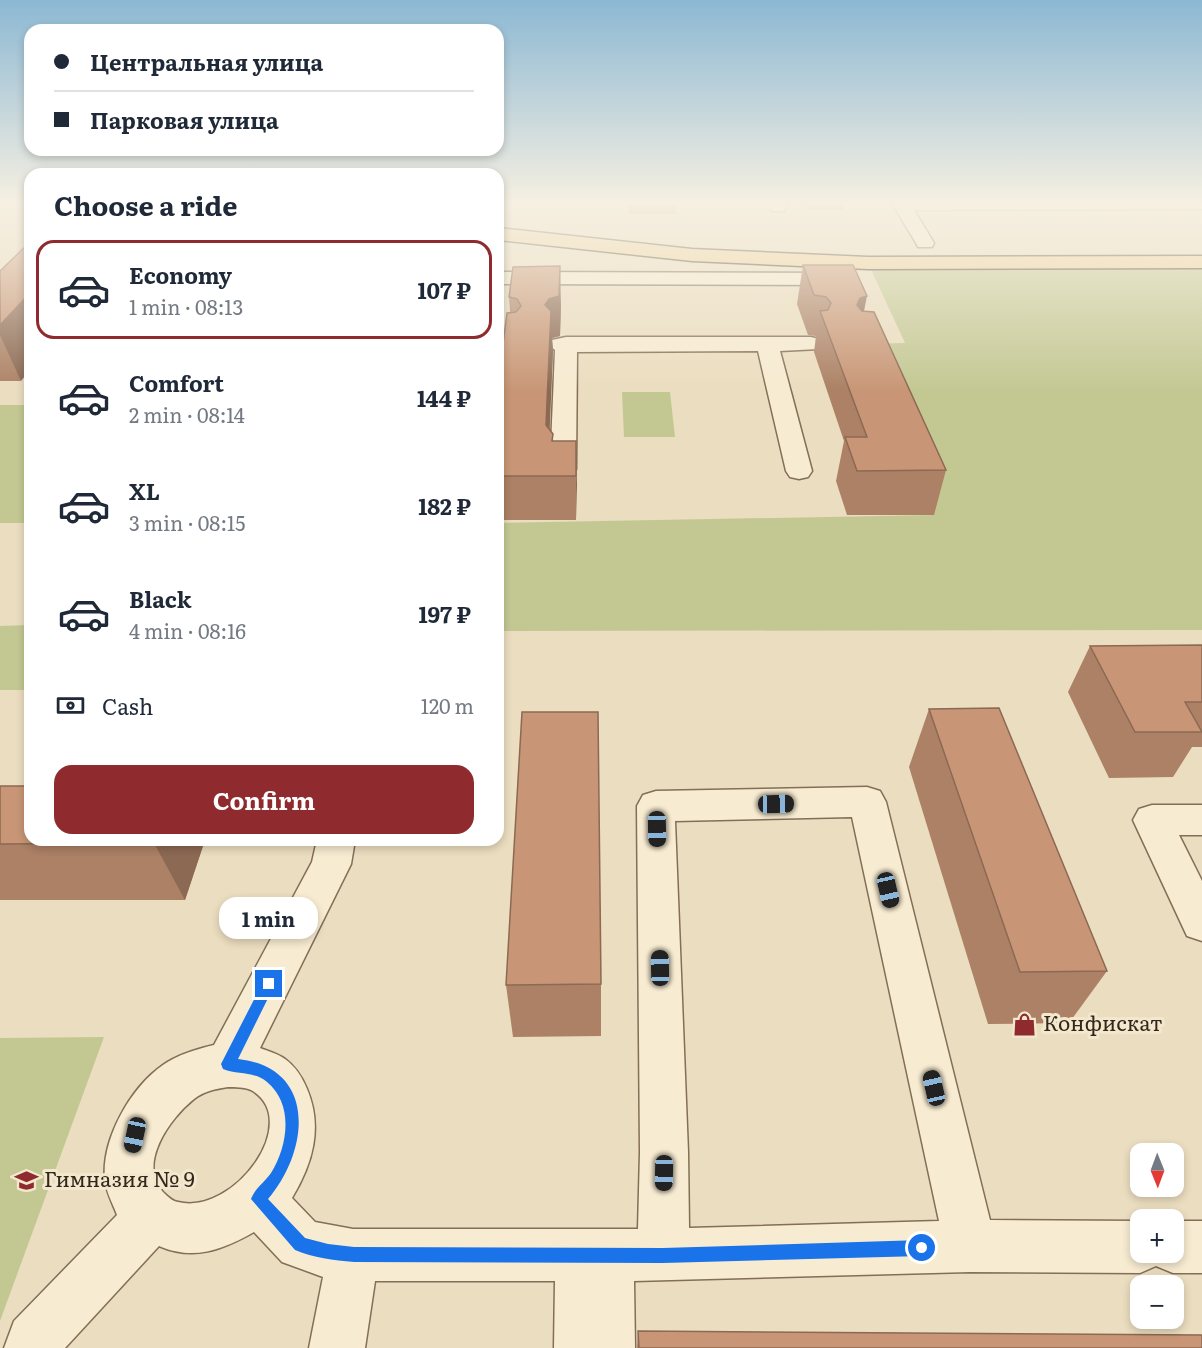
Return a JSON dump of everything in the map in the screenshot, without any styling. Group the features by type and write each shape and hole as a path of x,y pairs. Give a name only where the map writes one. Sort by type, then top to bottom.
{"main road":[{"path":"763,265 850,277 1134,265"}],"street":[{"path":"504,278 850,277"},
{"path":"563,469 563,344 811,344"},
{"path":"767,344 799,471"},
{"path":"663,1255 664,1152 656,806 867,802 970,1246"},
{"path":"1202,820 1152,820 1202,923"},
{"path":"228,1064 331,864 335,846"},
{"path":"228,1064 251,1067 272,1077 284,1091 292,1109 293,1131 288,1155 276,1178 258,1199 232,1217 203,1228 175,1228 151,1217 133,1196 128,1166 135,1135 152,1106 177,1083 202,1070 228,1064"},
{"path":"258,1199 300,1244 328,1252 354,1255 663,1255 970,1246 1130,1247"},
{"path":"32,1348 34,1341 151,1217"},
{"path":"1184,1247 1202,1247"},
{"path":"337,1348 354,1255"},
{"path":"582,1348 595,1255"},
{"path":"595,1255 607,1348"}],"green space":[{"path":"869,265 1202,265 1202,630 504,631 504,523 933,515 862,344 905,343"},
{"path":"622,392 670,392 675,437 624,437"},
{"path":"0,405 24,405 24,523 0,523"},
{"path":"24,625 24,690 0,690 0,626"},
{"name":"Гимназия № 9","path":"104,1037 0,1321 0,1038"}],"building":[{"path":"6,265 24,265 24,299 0,325 0,271"},
{"path":"803,265 853,265 867,296 860,298 857,305 862,311 874,312 946,470 857,471 845,437 867,437 820,311 828,310 831,303 826,297 814,295"},
{"path":"560,266 559,296 549,299 545,305 551,311 546,425 553,434 552,441 576,441 576,476 504,476 504,336 507,313 516,312 521,306 517,299 509,297 513,267"},
{"path":"1202,645 1202,702 1185,702 1202,732 1135,732 1090,646"},
{"path":"999,708 1107,971 1020,972 929,709"},
{"path":"522,712 598,712 601,984 506,985"},
{"path":"0,786 24,786 24,844 0,844"},
{"path":"638,1331 1202,1335 1202,1348 639,1348"}],"place":[{"name":"Конфискат","path":"1025,1024"},
{"name":"Гимназия № 9","path":"26,1180"}],"route":[{"path":"269,984 228,1064 251,1067 272,1077 284,1091 292,1109 293,1131 288,1155 276,1178 258,1199 300,1244 328,1252 354,1255 582,1256 922,1248"}]}
